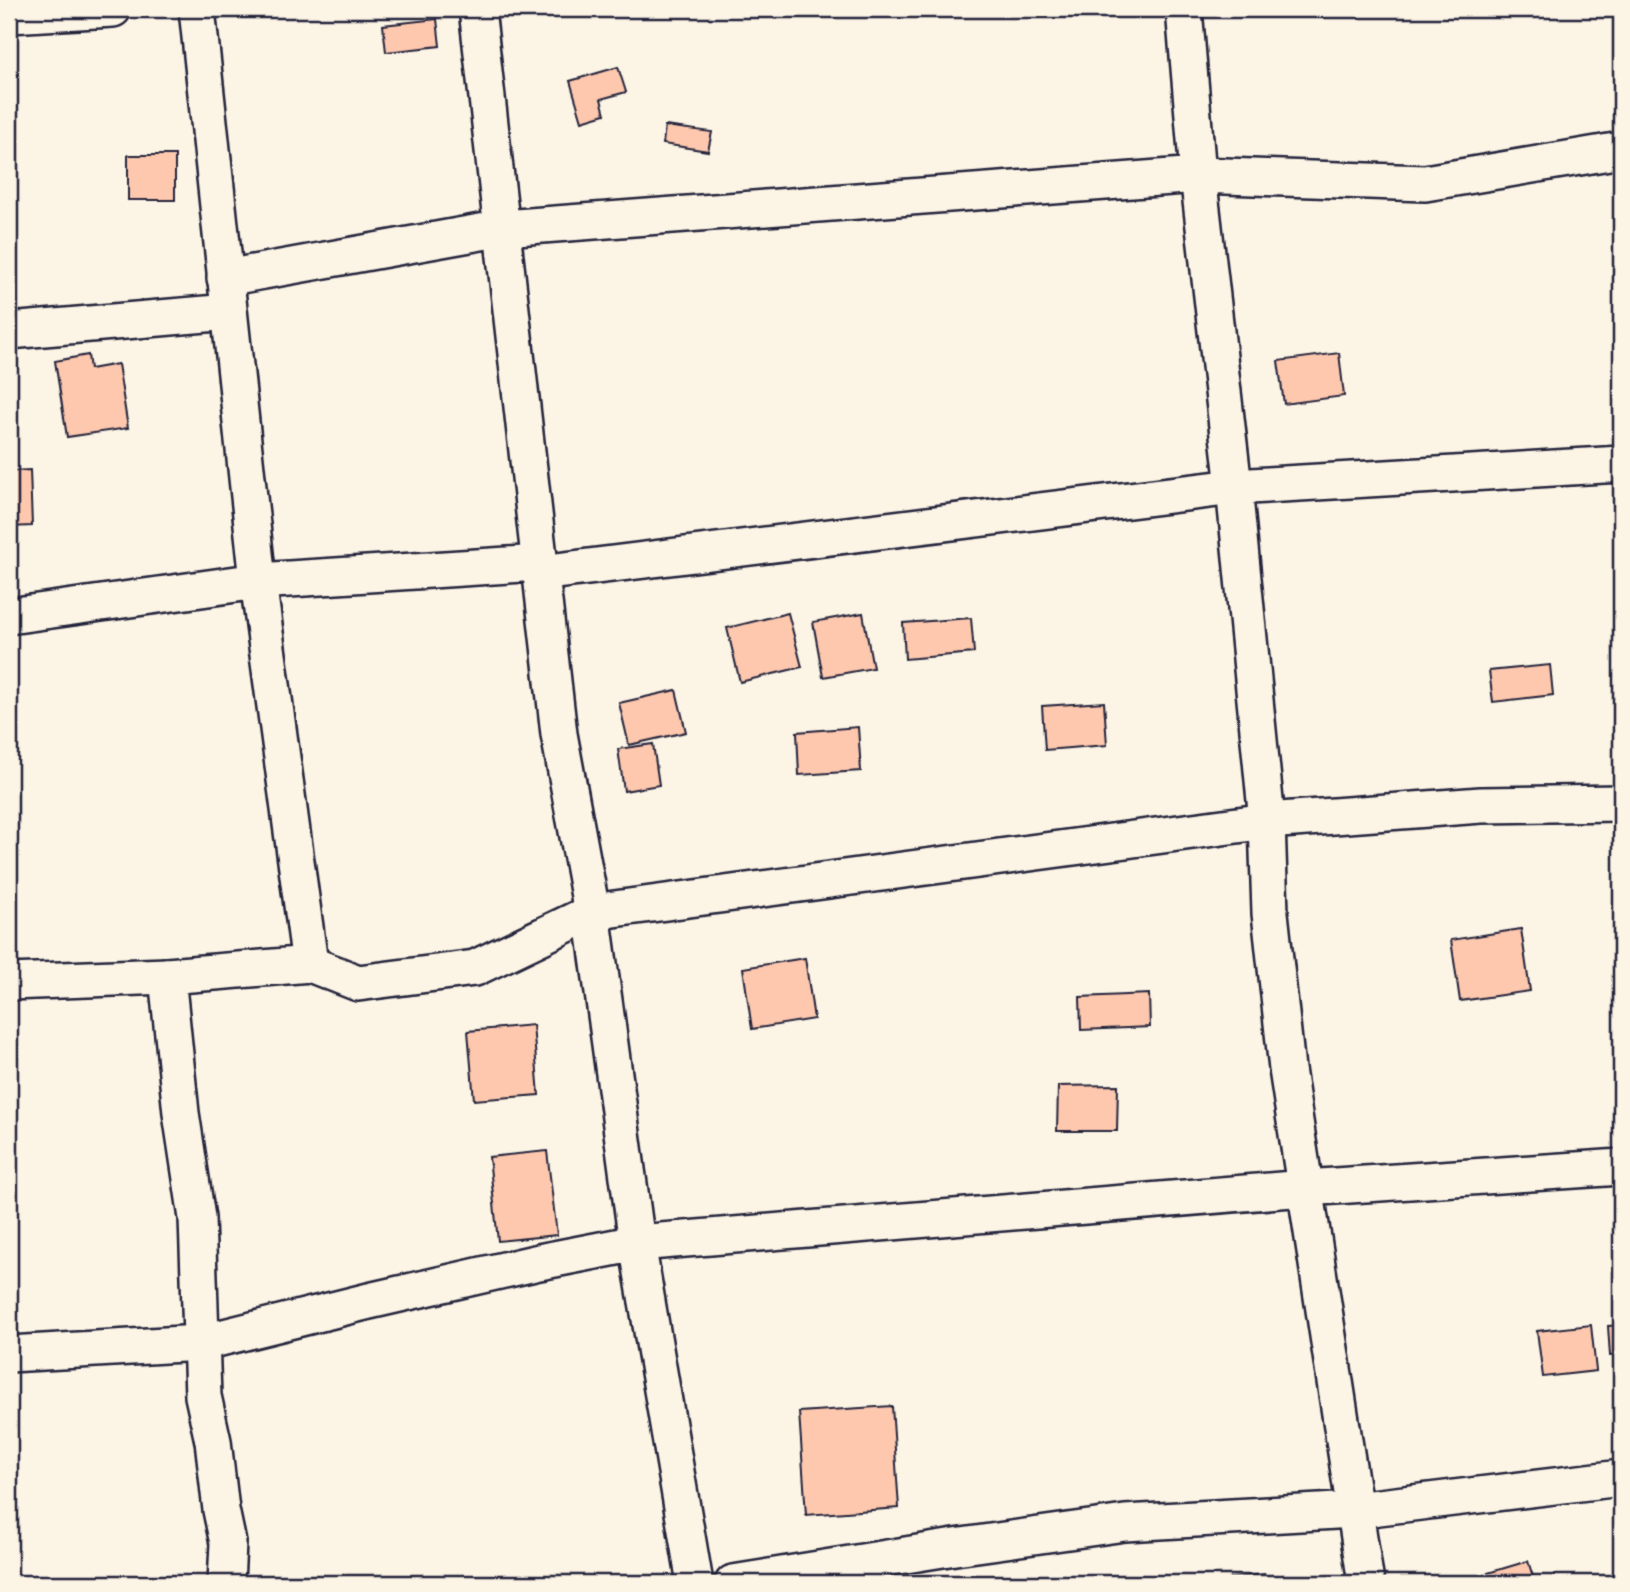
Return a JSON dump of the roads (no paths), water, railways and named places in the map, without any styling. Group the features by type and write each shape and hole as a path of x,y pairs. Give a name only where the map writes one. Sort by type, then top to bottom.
{"street":[{"path":"9,15 113,9"},
{"path":"197,9 258,581 310,964"},
{"path":"477,9 559,734 592,912 637,1242 695,1583"},
{"path":"1184,9 1198,175 1234,487 1267,821 1270,914 1287,1069 1366,1583"},
{"path":"225,278 503,228 1198,175 1425,183 1621,150"},
{"path":"9,331 229,312"},
{"path":"9,616 258,581 540,568 1234,487 1621,464"},
{"path":"9,982 167,976 310,964 358,983 475,968 592,912 1267,821 1481,805 1621,803"},
{"path":"167,976 181,1113 197,1218 203,1396 213,1441 220,1510 228,1543 226,1583"},
{"path":"9,1354 200,1343 369,1301 637,1242 1305,1188 1621,1167"},
{"path":"733,1583 1125,1523 1354,1510 1621,1478"}]}
